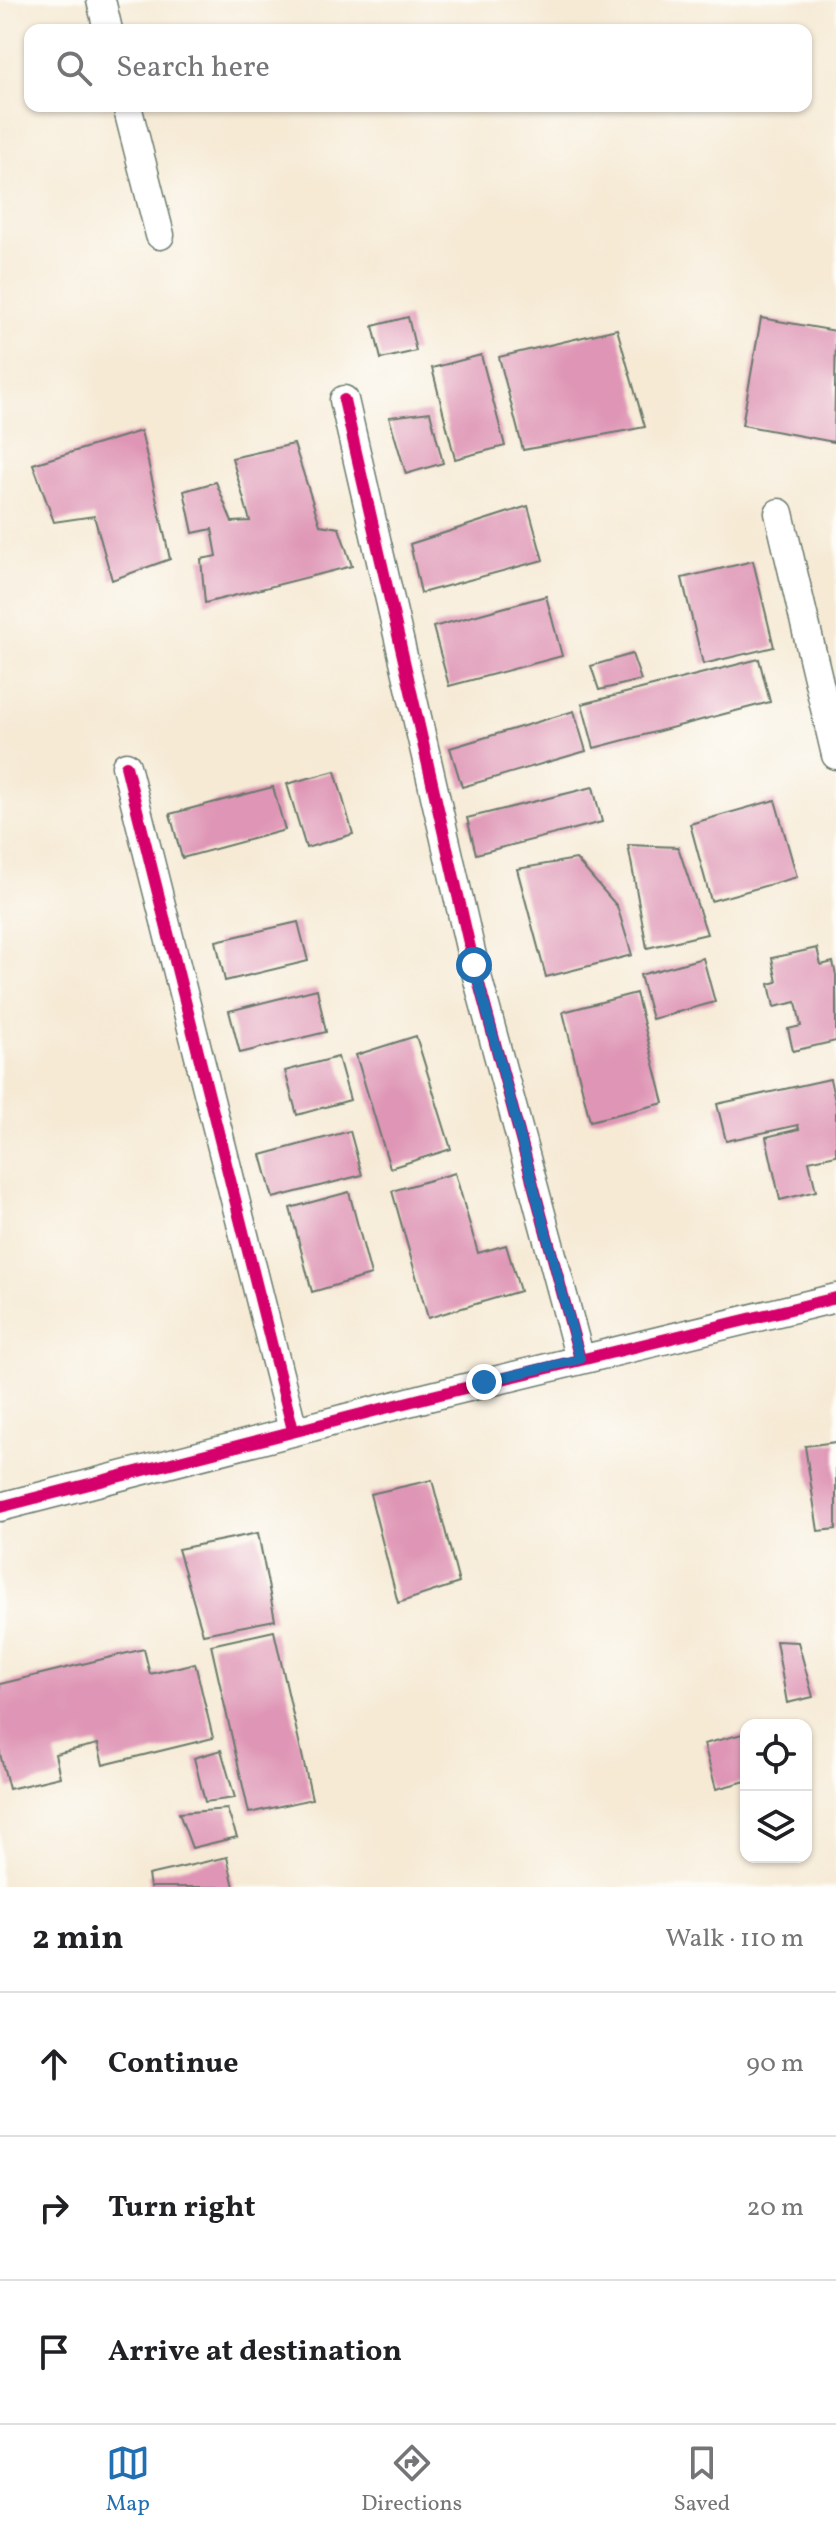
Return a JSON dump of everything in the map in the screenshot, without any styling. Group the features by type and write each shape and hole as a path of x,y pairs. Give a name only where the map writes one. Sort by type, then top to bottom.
{"street":[{"path":"101,0 107,24"},
{"path":"129,112 160,235"},
{"path":"344,400 474,965 580,1359"},
{"path":"779,513 836,755"},
{"path":"126,766 293,1430"},
{"path":"0,1507 293,1430 836,1298"}],"building":[{"path":"408,317 416,351 381,359 373,326"},
{"path":"761,318 836,331 834,442 742,425"},
{"path":"617,329 645,427 523,450 499,357"},
{"path":"481,355 505,446 455,459 432,368"},
{"path":"430,412 443,463 406,474 389,417"},
{"path":"141,431 170,559 112,580 94,516 54,522 33,464"},
{"path":"294,444 320,525 339,528 352,566 205,603 201,559 217,556 212,529 193,533 184,491 216,482 232,522 250,521 232,458"},
{"path":"528,506 543,560 421,593 410,544"},
{"path":"753,561 774,647 703,664 682,578"},
{"path":"546,596 562,656 449,686 433,627"},
{"path":"632,654 641,680 599,690 591,666"},
{"path":"759,659 770,702 594,748 582,704"},
{"path":"574,711 586,751 462,787 450,748"},
{"path":"335,771 353,834 306,848 287,784"},
{"path":"273,787 285,830 182,858 170,814"},
{"path":"593,787 602,822 476,854 467,818"},
{"path":"775,800 797,877 711,901 690,824"},
{"path":"628,845 678,847 707,934 647,948"},
{"path":"576,859 617,906 632,955 546,977 517,869"},
{"path":"298,922 308,961 225,981 216,941"},
{"path":"817,948 821,965 833,962 836,975 836,1041 793,1051 788,1029 801,1026 796,1002 774,1007 769,984 777,982 772,958"},
{"path":"703,958 715,1002 652,1019 640,975"},
{"path":"317,989 326,1032 240,1053 229,1011"},
{"path":"636,993 664,1103 590,1121 563,1012"},
{"path":"416,1036 451,1149 390,1168 356,1055"},
{"path":"338,1057 350,1100 297,1115 285,1071"},
{"path":"830,1079 836,1105 836,1155 809,1161 816,1191 780,1200 766,1137 799,1129 798,1125 726,1141 717,1104"},
{"path":"350,1131 362,1175 273,1198 261,1155"},
{"path":"455,1173 478,1253 506,1245 520,1291 428,1318 392,1191"},
{"path":"349,1192 371,1275 312,1292 290,1208"},
{"path":"836,1442 836,1529 818,1531 805,1446"},
{"path":"432,1480 459,1583 398,1603 370,1494"},
{"path":"258,1533 275,1620 203,1634 178,1549"},
{"path":"274,1631 312,1799 249,1813 211,1645"},
{"path":"776,1641 798,1642 813,1697 787,1703"},
{"path":"144,1649 150,1674 195,1663 213,1738 103,1765 98,1744 55,1754 60,1777 9,1789 0,1754 0,1684"},
{"path":"740,1735 740,1783 716,1789 704,1744"},
{"path":"221,1750 235,1798 205,1802 194,1758"},
{"path":"227,1809 237,1837 192,1848 179,1813"},
{"path":"227,1857 234,1887 150,1887 148,1875"}],"cycle path":[{"path":"344,400 474,965 580,1359"},
{"path":"126,766 293,1430"},
{"path":"0,1507 428,1397 836,1298"}],"route":[{"path":"474,965 580,1359 484,1382"}]}
